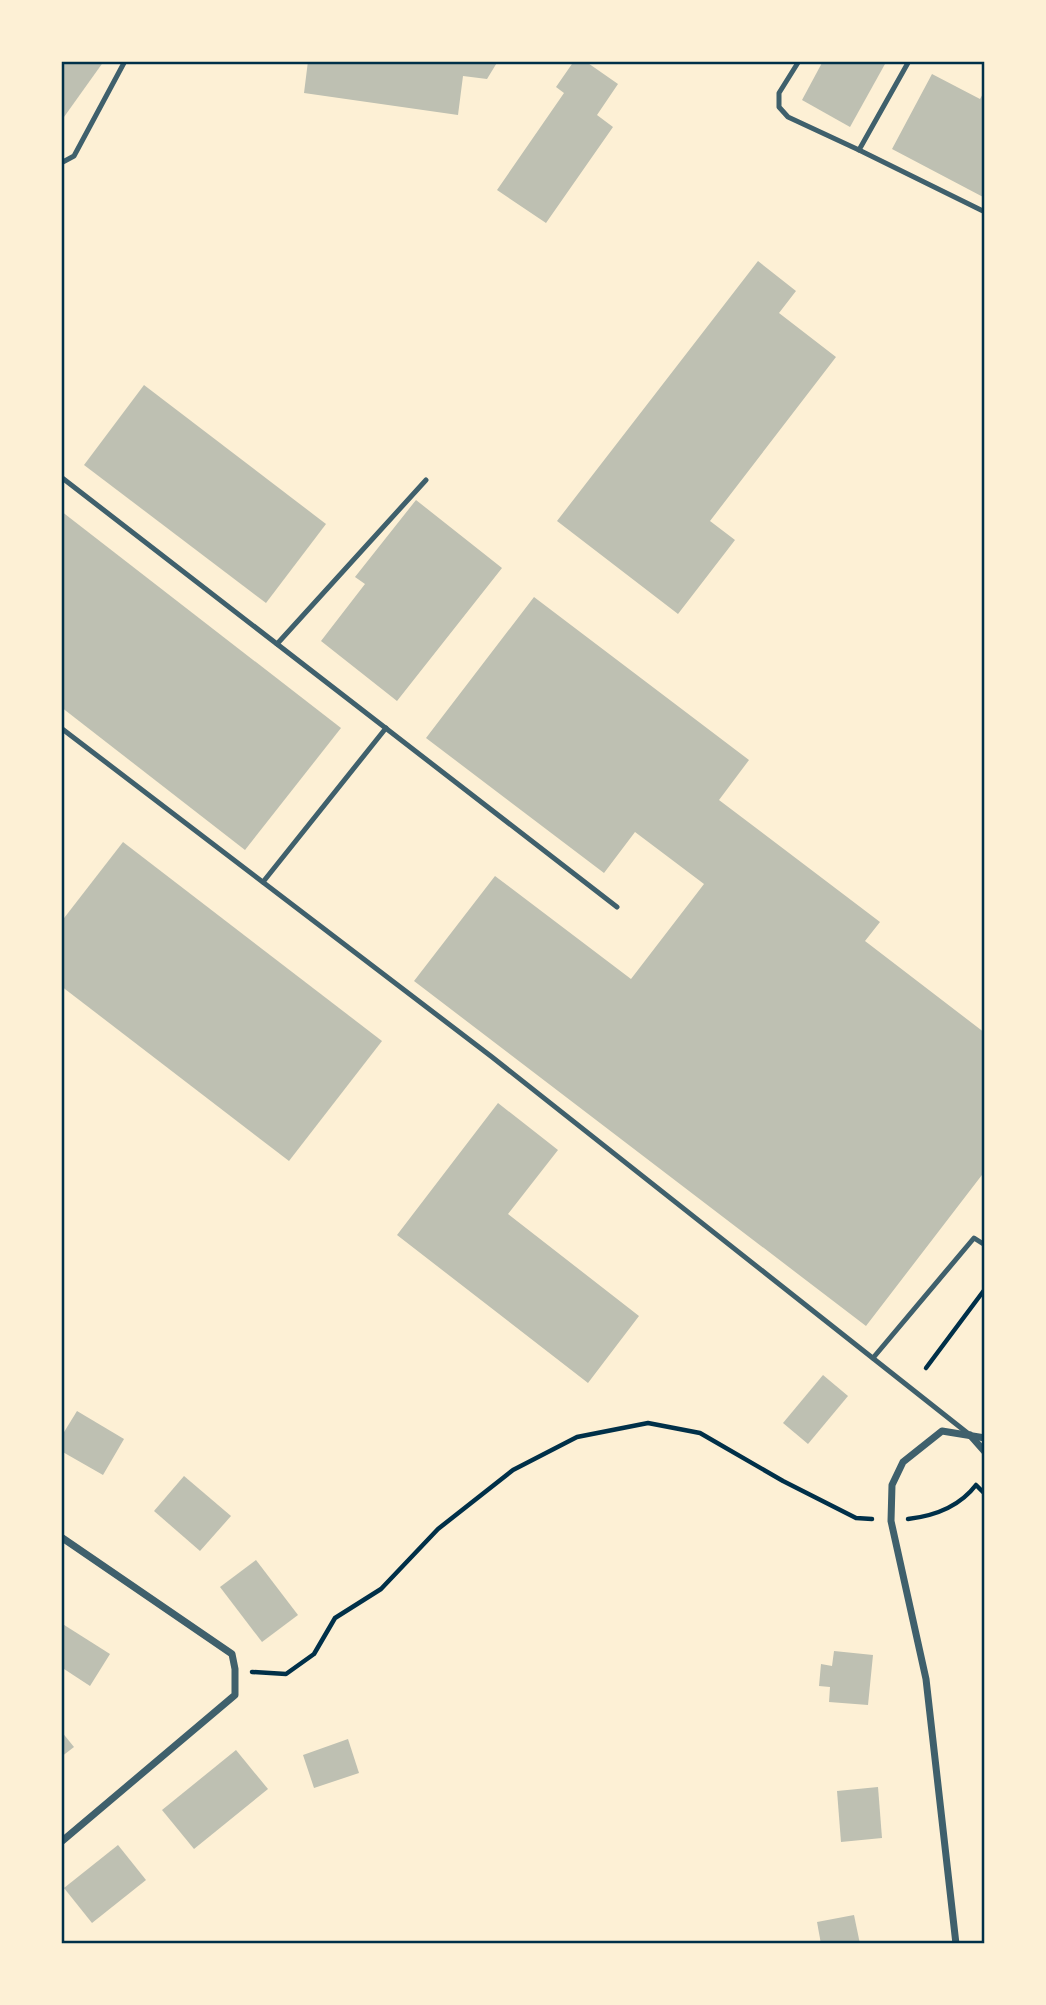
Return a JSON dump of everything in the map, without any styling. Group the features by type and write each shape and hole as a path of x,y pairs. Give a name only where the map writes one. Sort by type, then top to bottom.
{"street":[{"path":"956,1944 926,1679 891,1521 892,1486 903,1462 942,1431 985,1438"},
{"path":"970,1435 985,1452"},
{"path":"61,1537 232,1654 235,1669 235,1695 61,1842"}],"lane":[{"path":"61,163 74,156 125,61"},
{"path":"799,61 779,93 779,107 788,117 985,212"},
{"path":"859,150 909,61"},
{"path":"61,477 617,907"},
{"path":"277,644 426,480"},
{"path":"61,728 492,1057 970,1435"},
{"path":"263,882 386,728"},
{"path":"873,1358 974,1238 985,1245"}],"path":[{"path":"926,1368 985,1289"},
{"path":"235,1669 286,1674 314,1654 335,1618 381,1589 438,1529 513,1470 577,1437 648,1423 700,1433 783,1481 856,1518 891,1521 929,1516 960,1501 976,1485 985,1494"}],"building":[{"path":"61,61 104,61 64,117 61,115"},
{"path":"308,61 498,61 487,79 463,76 458,115 304,93"},
{"path":"574,61 585,61 618,84 597,115 613,127 546,223 497,190 564,93 556,87"},
{"path":"823,61 880,61 885,64 850,127 802,100"},
{"path":"932,74 980,99 985,90 985,198 892,149"},
{"path":"758,261 796,291 779,313 836,357 710,521 735,540 678,614 557,521"},
{"path":"144,385 326,524 266,603 84,465"},
{"path":"416,500 502,568 397,701 321,641 365,584 355,577"},
{"path":"61,511 341,728 245,850 61,707"},
{"path":"534,597 749,760 719,800 880,922 865,941 985,1033 985,1171 866,1326 414,981 495,876 631,979 704,884 635,832 604,873 426,738"},
{"path":"123,842 382,1041 289,1161 61,986 61,922"},
{"path":"498,1103 558,1150 508,1214 639,1316 588,1383 397,1235"},
{"path":"823,1375 848,1396 808,1444 783,1423"},
{"path":"77,1411 124,1439 103,1475 61,1451 61,1437"},
{"path":"184,1476 231,1516 200,1551 154,1511"},
{"path":"256,1560 298,1615 262,1642 220,1587"},
{"path":"61,1623 110,1654 90,1686 61,1667"},
{"path":"834,1651 873,1655 868,1705 829,1702 830,1687 819,1686 821,1664 832,1666"},
{"path":"61,1731 74,1747 61,1757"},
{"path":"348,1739 359,1773 314,1788 303,1755"},
{"path":"236,1750 268,1789 194,1849 162,1810"},
{"path":"878,1787 882,1838 841,1842 837,1791"},
{"path":"118,1845 146,1880 92,1923 64,1888"},
{"path":"854,1915 860,1944 821,1944 817,1922"}]}
